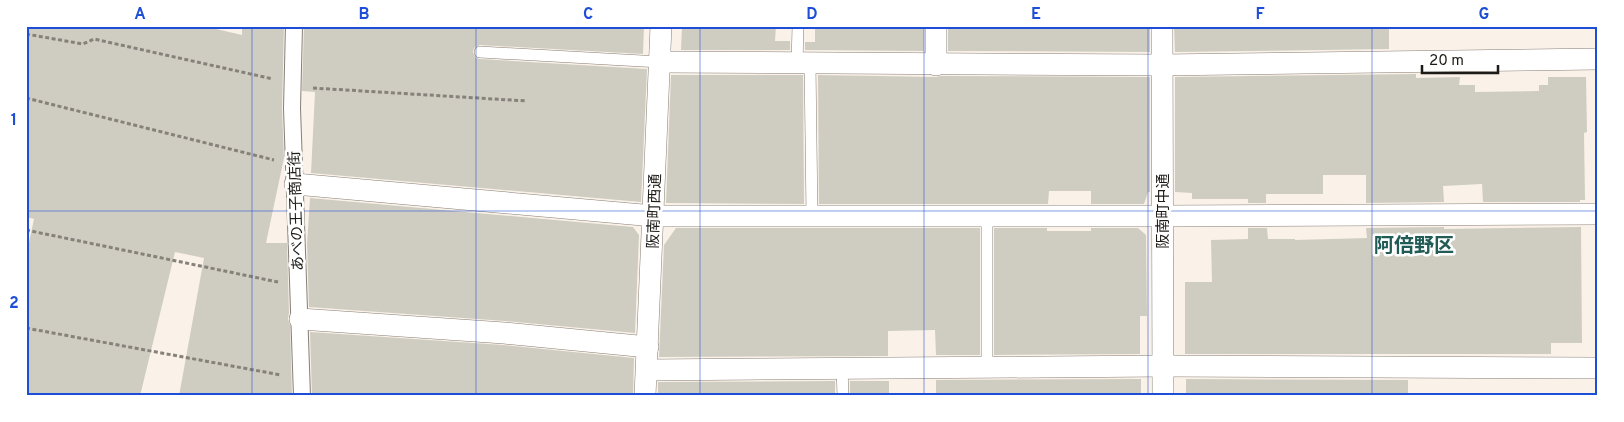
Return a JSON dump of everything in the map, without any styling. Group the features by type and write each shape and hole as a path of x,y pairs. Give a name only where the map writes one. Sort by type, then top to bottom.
{"street":[{"name":"あべの王子商店街","path":"294,26 292,108 302,396"},
{"name":"阪南町西通","path":"645,396 661,26"},
{"path":"936,26 936,65"},
{"name":"阪南町中通","path":"1162,26 1163,396"},
{"path":"660,62 1162,65 1598,59"},
{"path":"294,174 654,216 1598,214"},
{"path":"300,319 504,333 648,347"},
{"path":"647,370 1163,366 1598,368"}],"lane":[{"path":"798,26 803,64 812,216"},
{"path":"480,52 660,62"},
{"path":"987,216 987,367"},
{"path":"842,368 843,396"}],"path":[{"path":"26,98 294,174"},
{"path":"26,230 298,286"},
{"path":"26,328 301,378"}],"building":[{"path":"26,26 203,26 242,35 242,26 284,26 282,108 284,158 266,243 287,243 292,396 179,396 204,258 175,252 140,396 26,396 26,256 34,219 26,217"},
{"path":"304,26 644,26 643,54 480,45 474,48 473,52 476,58 480,59 647,69 641,202 311,173 315,92 302,91"},
{"path":"682,26 776,26 775,41 790,41 790,50 681,50"},
{"path":"815,26 924,26 924,51 805,50 805,42 815,42"},
{"path":"948,26 1150,26 1150,52 948,51"},
{"path":"1174,26 1389,26 1389,49 1175,52"},
{"path":"1416,74 1416,78 1460,77 1459,85 1475,85 1475,92 1539,91 1539,85 1548,85 1548,77 1586,77 1587,132 1584,133 1585,200 1580,200 1580,202 1483,202 1482,184 1443,186 1444,202 1366,203 1366,175 1323,175 1323,194 1266,194 1266,203 1248,203 1248,199 1192,199 1192,193 1175,192 1175,77"},
{"path":"671,75 803,75 804,204 666,203"},
{"path":"818,75 1150,77 1150,192 1148,192 1144,204 1091,204 1091,191 1049,191 1048,204 819,204"},
{"path":"310,198 633,227 639,235 635,333 505,321 309,307 307,244"},
{"path":"1444,227 1444,229 1581,227 1582,343 1551,343 1551,354 1185,354 1185,282 1212,282 1211,240 1248,239 1248,228 1267,228 1268,239 1295,240 1367,238 1366,228"},
{"path":"676,228 980,228 980,355 936,355 935,330 888,331 888,356 659,357 664,245"},
{"path":"994,228 1047,228 1047,231 1091,231 1091,228 1138,228 1146,235 1147,316 1140,316 1140,354 994,355"},
{"path":"310,332 503,345 634,358 633,396 312,396"},
{"path":"1141,379 1141,396 936,396 936,380"},
{"path":"1186,379 1408,380 1408,396 1186,396"},
{"path":"835,381 835,396 658,396 658,382"},
{"path":"850,381 889,381 889,396 850,396"}],"district":[{"name":"阿倍野区","path":"1414,245"}]}
